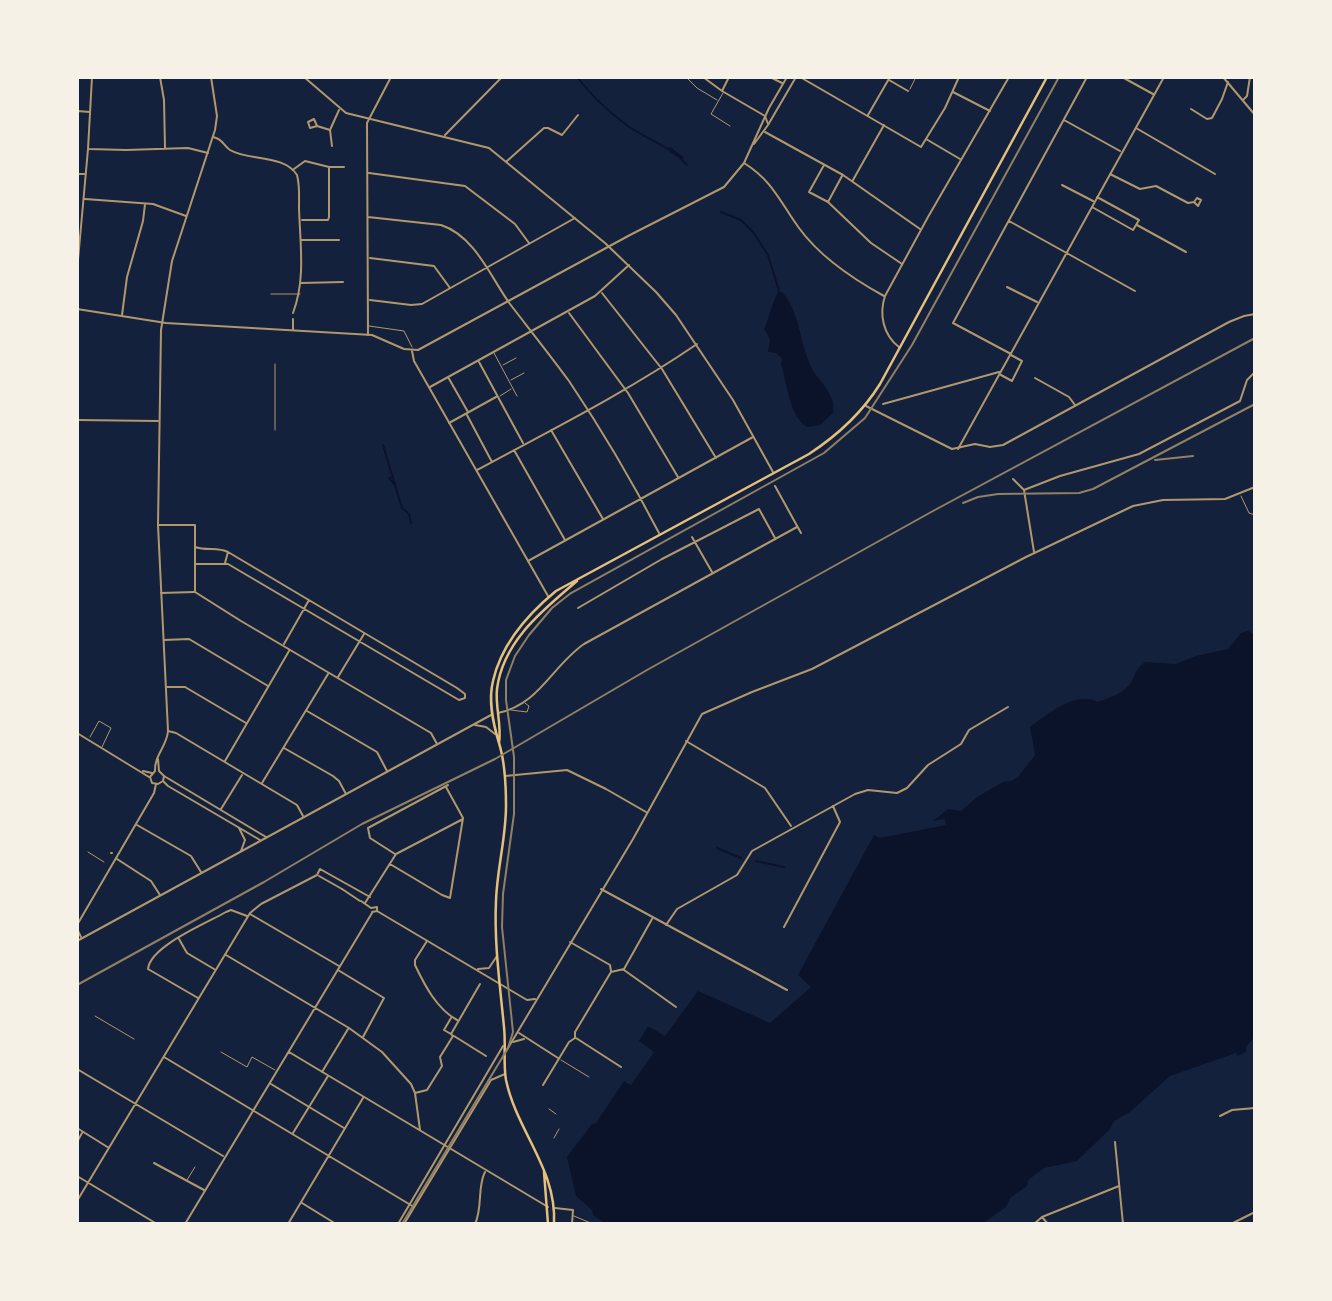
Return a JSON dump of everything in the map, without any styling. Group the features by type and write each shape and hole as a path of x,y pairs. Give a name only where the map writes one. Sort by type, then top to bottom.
{"main road":[{"path":"554,1224 555,1208 551,1186 515,1110 505,1074 495,902 505,829 504,776 492,715 491,691 497,666 517,632 568,583 774,473 827,442 851,421 865,405 900,347 1047,77"},
{"path":"499,743 501,734 497,690 503,667 524,631 550,599"},
{"path":"492,715 498,713"},
{"path":"544,1170 548,1224"},
{"path":"548,1207 555,1208"}],"street":[{"path":"77,271 92,77"},
{"path":"160,77 164,100 165,149"},
{"path":"150,777 155,772 155,763 167,741 168,731 158,525 162,323 168,276 214,137 217,116 211,77"},
{"path":"304,77 339,109 368,120 485,146 575,218 629,265 677,315 774,473"},
{"path":"368,335 368,120 391,77"},
{"path":"444,136 502,77"},
{"path":"686,77 697,88 719,100"},
{"path":"703,77 722,92 765,116 768,125"},
{"path":"729,77 711,114 730,126"},
{"path":"770,77 783,84"},
{"path":"77,309 162,323 368,335 412,351 418,350 724,187 744,163 765,116 787,77"},
{"path":"751,147 798,77 810,81 921,147 959,77"},
{"path":"868,116 889,78 908,91 916,77"},
{"path":"900,347 893,343 884,324 882,310 885,296 1010,77"},
{"path":"883,404 998,371 1012,381 1022,361 954,323 1087,77"},
{"path":"958,449 1164,77"},
{"path":"1223,77 1255,115"},
{"path":"1244,100 1250,77"},
{"path":"1122,78 1154,94"},
{"path":"1191,109 1207,119 1212,118 1228,82"},
{"path":"953,92 991,112"},
{"path":"332,146 330,130 339,109"},
{"path":"77,111 91,113"},
{"path":"507,162 544,128 562,135 578,116"},
{"path":"1064,120 1121,151"},
{"path":"852,181 884,125"},
{"path":"317,126 330,130"},
{"path":"1135,128 1215,174"},
{"path":"764,131 852,181 921,229"},
{"path":"214,137 222,140 231,150 280,163 293,170 299,184 301,220 300,294 293,313"},
{"path":"926,139 961,160"},
{"path":"88,149 188,148 208,153"},
{"path":"293,170 305,161 329,167 344,167"},
{"path":"744,163 773,187 799,228 814,245 846,272 885,296"},
{"path":"824,164 809,192 828,202 871,243 902,264"},
{"path":"301,220 328,220 329,167"},
{"path":"368,173 465,186 514,224 529,244"},
{"path":"77,174 86,174"},
{"path":"1109,174 1136,188 1156,186 1185,202 1194,202"},
{"path":"828,202 842,175"},
{"path":"1062,185 1093,202"},
{"path":"1091,207 1133,230 1139,220 1096,197"},
{"path":"84,199 160,206 187,217"},
{"path":"121,317 127,277 145,204"},
{"path":"368,217 441,225 450,228 472,247 587,410 660,535"},
{"path":"369,300 418,305 575,218"},
{"path":"1008,221 1135,291"},
{"path":"1136,225 1186,252"},
{"path":"301,240 338,240"},
{"path":"369,258 434,266 450,288"},
{"path":"429,388 602,292 629,265"},
{"path":"300,283 343,282"},
{"path":"1007,287 1038,303"},
{"path":"602,292 662,369 716,458"},
{"path":"271,294 300,294"},
{"path":"568,312 625,390 678,478"},
{"path":"865,405 952,449 975,444 990,447 1003,445 1229,322 1255,314"},
{"path":"293,319 293,330"},
{"path":"369,326 404,331 412,343 414,361 550,599"},
{"path":"476,471 662,369 697,344"},
{"path":"494,353 517,396"},
{"path":"501,366 516,358"},
{"path":"478,362 524,445"},
{"path":"275,364 275,430"},
{"path":"1024,490 1060,475 1123,460 1151,448 1240,401 1247,380 1255,372"},
{"path":"509,381 524,373"},
{"path":"448,377 492,462"},
{"path":"1035,378 1069,397 1075,405"},
{"path":"449,423 513,388"},
{"path":"77,420 158,421"},
{"path":"551,430 603,520"},
{"path":"528,561 754,437"},
{"path":"514,450 566,541"},
{"path":"1013,479 1024,490 1034,553"},
{"path":"775,486 801,533"},
{"path":"505,1054 648,812 700,716 741,696 812,669 1034,553 1138,504 1163,500 1221,499 1240,494 1255,486"},
{"path":"1240,494 1249,513 1255,515"},
{"path":"578,608 696,541 759,509 776,539"},
{"path":"158,525 194,525 195,592"},
{"path":"498,713 525,703 580,646 797,527"},
{"path":"692,537 712,573"},
{"path":"195,547 228,552 463,692 465,698 459,700 225,564 195,564"},
{"path":"225,564 228,552"},
{"path":"161,593 195,592 431,733 437,744"},
{"path":"283,645 309,599"},
{"path":"337,678 364,633"},
{"path":"164,640 189,639 268,686"},
{"path":"225,762 290,650"},
{"path":"261,785 328,673"},
{"path":"166,687 185,687 247,723"},
{"path":"511,710 527,712 529,706 525,703"},
{"path":"666,925 677,909 737,875 752,850 860,792 872,790 897,793 907,788 928,765 961,744 969,730 1008,707"},
{"path":"306,710 377,752 388,772"},
{"path":"77,940 492,715"},
{"path":"88,739 99,721 111,728 102,747"},
{"path":"474,725 488,728 495,735"},
{"path":"168,731 297,805 304,817"},
{"path":"77,733 138,769 150,777 152,783 162,782"},
{"path":"686,741 765,788 791,827"},
{"path":"284,748 333,776 346,794"},
{"path":"138,769 164,776 267,837"},
{"path":"504,776 567,770 648,812"},
{"path":"220,810 243,773"},
{"path":"162,782 164,776"},
{"path":"162,782 261,841"},
{"path":"82,937 77,927 80,920 154,793 156,784"},
{"path":"390,864 450,898 463,818 447,786 367,829 370,838 396,854"},
{"path":"784,927 840,821 833,805"},
{"path":"365,904 396,854 463,818"},
{"path":"136,825 188,854 201,873"},
{"path":"237,826 245,839 240,852"},
{"path":"88,852 104,862"},
{"path":"116,859 151,881 160,895"},
{"path":"318,876 318,871 322,869 370,897"},
{"path":"185,1224 372,912 371,908 361,901 318,876"},
{"path":"77,1201 248,915 256,907 318,876"},
{"path":"601,889 787,990"},
{"path":"371,908 376,906 377,911 527,1000 537,999"},
{"path":"198,998 148,966 159,950 231,910 248,915 339,967 383,996 385,1000 362,1037"},
{"path":"372,912 377,911"},
{"path":"611,972 624,969 652,918"},
{"path":"178,939 187,953 215,970"},
{"path":"427,941 415,960 415,965 434,998 458,1021"},
{"path":"570,942 610,965 611,972 575,1032 575,1038"},
{"path":"225,954 349,1028 397,1066 415,1093 420,1131"},
{"path":"473,968 489,968 497,955"},
{"path":"624,969 676,1007"},
{"path":"415,1093 427,1090 442,1066 440,1057 480,984"},
{"path":"95,1016 134,1039"},
{"path":"452,1017 444,1030 486,1056"},
{"path":"322,1072 349,1028"},
{"path":"518,1031 525,1039 589,1077"},
{"path":"544,1084 569,1042 575,1038"},
{"path":"575,1038 621,1067"},
{"path":"512,1043 525,1039"},
{"path":"398,1224 505,1042"},
{"path":"221,1052 247,1067 252,1057 276,1071"},
{"path":"288,1052 548,1207"},
{"path":"163,1057 414,1207"},
{"path":"77,1069 225,1157"},
{"path":"404,1224 491,1080 505,1074"},
{"path":"293,1134 328,1076"},
{"path":"269,1083 345,1128"},
{"path":"288,1224 364,1097"},
{"path":"1220,1116 1232,1110 1255,1108"},
{"path":"549,1109 556,1114"},
{"path":"413,1127 419,1117"},
{"path":"77,1128 109,1148"},
{"path":"554,1138 559,1129"},
{"path":"77,1142 83,1132"},
{"path":"1115,1142 1123,1224"},
{"path":"154,1163 205,1191"},
{"path":"187,1180 195,1167"},
{"path":"475,1224 481,1209 481,1181 486,1171"},
{"path":"77,1176 156,1224"},
{"path":"1034,1224 1042,1217 1119,1185"},
{"path":"301,1203 337,1224"},
{"path":"555,1208 573,1210 572,1224"},
{"path":"1231,1224 1255,1212"},
{"path":"574,1216 593,1224"},
{"path":"1042,1217 1048,1224"}],"water":[{"path":"778,292 782,292 789,302 807,358 832,399 833,413 820,425 807,427 796,415 781,364 782,359 776,353 768,352 770,339 764,329"},
{"path":"1248,631 1255,635 1255,1036 1246,1047 1246,1052 1170,1076 1130,1112 1114,1121 1110,1129 1077,1161 1044,1168 1028,1180 1027,1186 1010,1198 1006,1207 982,1224 607,1224 593,1215 592,1210 576,1196 567,1157 592,1124 596,1123 624,1081 631,1085 654,1052 639,1041 648,1026 665,1036 698,991 770,1023 811,987 798,975 874,835 880,838 946,825 945,819 933,821 948,809 961,811 977,797 1018,777 1035,755 1030,727 1053,711 1071,701 1089,699 1097,702 1117,694 1129,685 1145,662 1176,664 1196,656 1228,649 1241,633"}],"waterway":[{"path":"577,77 621,121 673,153 687,165"},
{"path":"670,148 683,158"},
{"path":"721,212 741,220 753,232 768,255 780,294"},
{"path":"383,445 402,508 409,514 411,523"},
{"path":"393,477 389,478 394,484"},
{"path":"717,848 741,858"},
{"path":"756,861 784,867"}],"tram line":[{"path":"402,1224 508,1048 513,1032 502,927 503,894 514,814 514,757 506,680 515,656 552,608 571,593 824,453 865,418 912,345 1059,77"}],"railway":[{"path":"77,985 264,882 362,824 495,759 647,670 933,511 1255,338"},
{"path":"963,503 998,494 1079,493 1093,489 1255,404"},
{"path":"1155,460 1193,456"}]}
